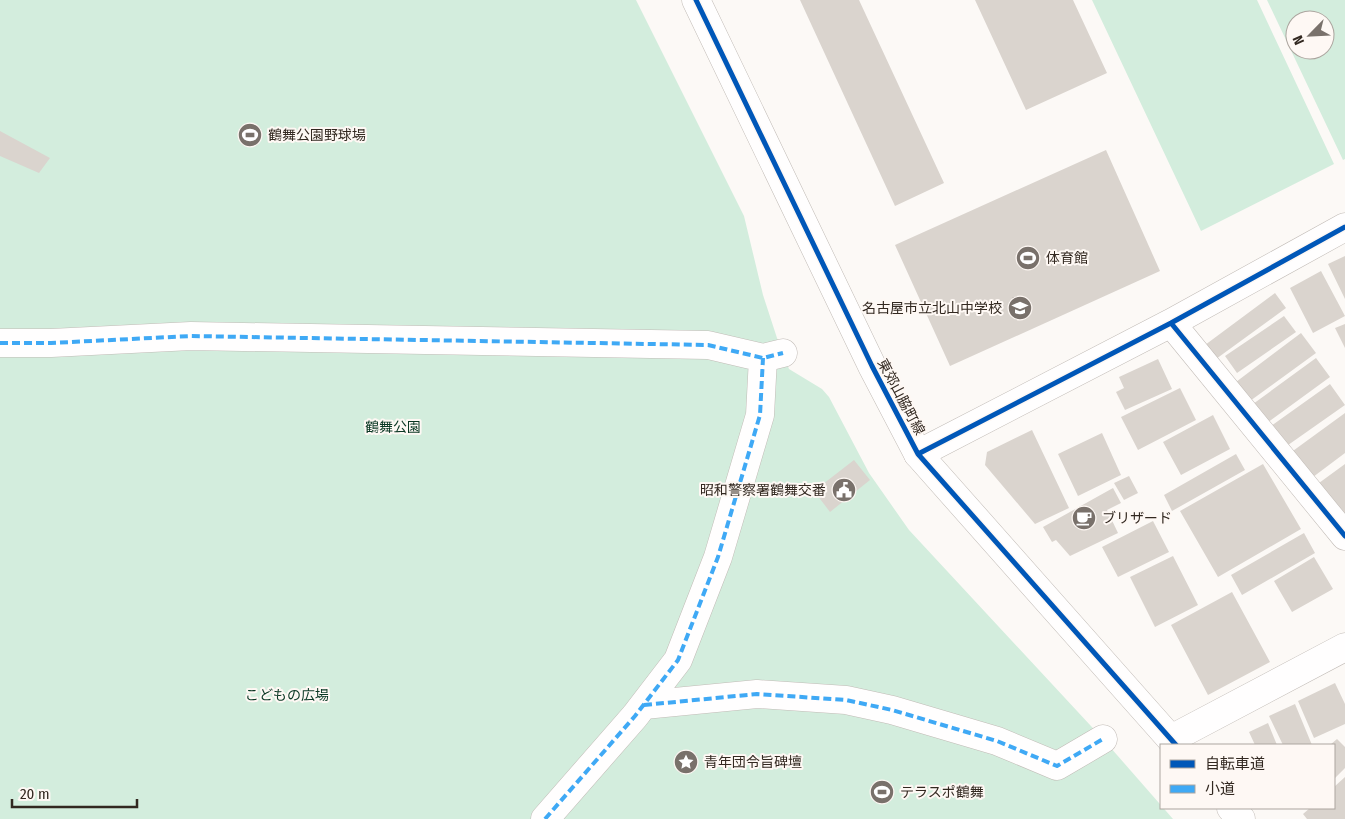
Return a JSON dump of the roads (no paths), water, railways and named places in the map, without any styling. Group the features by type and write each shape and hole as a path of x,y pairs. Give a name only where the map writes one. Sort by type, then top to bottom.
{"street":[{"name":"東郊山脇町線","path":"696,0 872,366 918,454 1173,742"},
{"path":"918,454 1171,323 1345,227"},
{"path":"1171,323 1345,536"},
{"path":"0,343 51,343 191,336 708,345 773,356 760,415 718,557 678,660 644,705 545,819"},
{"path":"1173,742 1345,647"},
{"path":"644,705 756,694 846,700 892,710 997,741 1057,766 1103,739"},
{"path":"1232,809 1241,819"}],"place":[{"name":"鶴舞公園野球場","path":"250,135"},
{"name":"体育館","path":"1028,258"},
{"name":"名古屋市立北山中学校","path":"1020,308"},
{"name":"昭和警察署鶴舞交番","path":"844,490"},
{"name":"ブリザード","path":"1084,518"},
{"name":"青年団令旨碑壇","path":"686,762"},
{"name":"テラスポ鶴舞","path":"882,792"}],"park label":[{"name":"鶴舞公園","path":"393,427"},
{"name":"こどもの広場","path":"287,695"}]}
